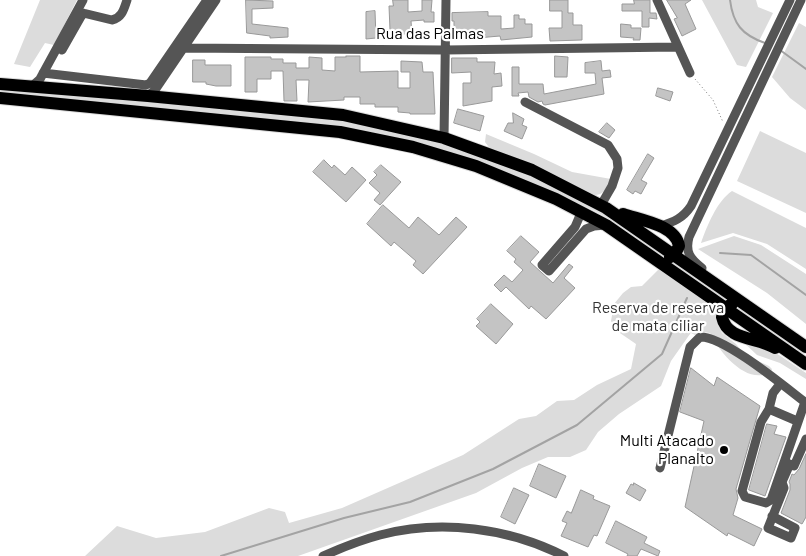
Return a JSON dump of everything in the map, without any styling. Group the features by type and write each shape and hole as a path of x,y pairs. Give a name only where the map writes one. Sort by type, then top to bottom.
{"highway":[{"path":"0,84 30,88 148,96 160,91 347,115 444,138 532,170 604,207 675,254 806,346"},
{"path":"0,98 317,129 372,138 413,147 476,166 538,191 664,256 671,257 680,246 678,239 668,229 604,207"},
{"path":"606,225 806,364"},
{"path":"726,307 730,304 738,304 760,314"}],"street":[{"path":"30,88 47,70 81,7 112,20 122,14 127,0"},
{"path":"47,70 146,85 150,83 207,0"},
{"path":"160,91 183,48 216,0"},
{"path":"444,138 446,0"},
{"path":"657,0 690,73"},
{"path":"722,287 721,283 693,261 687,251 689,237 775,42 790,0"},
{"path":"775,42 801,0"},
{"name":"Rua das Palmas","path":"183,48 445,50 678,47"},
{"path":"660,226 672,223 684,216 771,51"},
{"path":"47,70 48,81 52,89"},
{"path":"525,102 608,145 617,159 618,168 604,207"},
{"path":"700,187 709,191"},
{"path":"581,213 575,227 542,265 549,271 586,229 606,225"},
{"path":"660,468 690,347 700,337 708,336 728,347 780,384 805,403 797,421 771,500 762,503 745,497 742,491 761,422 769,409 773,393 780,384"},
{"path":"769,409 797,421"},
{"path":"772,516 784,488 782,482 790,464 794,466 806,439"},
{"path":"322,556 382,534 405,530 453,527 490,532 522,540 564,556"}],"path":[{"path":"690,73 710,96 718,110 723,122 725,136"}],"green space":[{"path":"40,0 77,0 54,45 45,43 30,67 14,64"},
{"path":"702,0 756,0 758,7 773,13 746,67 737,65"},
{"path":"799,23 806,27 806,110 790,98 772,77"},
{"path":"0,89 316,117 438,142 526,173 578,197 660,252 593,210 553,193 419,144 0,92"},
{"path":"760,131 806,153 806,213 737,181"},
{"path":"486,134 572,172 611,179 603,193 593,195 491,150 485,142"},
{"path":"732,191 806,228 806,269 767,244 733,233 701,243 717,207"},
{"path":"734,236 761,245 806,274 806,324 767,293 698,249"},
{"name":"Reserva de reserva de mata ciliar","path":"660,268 719,310 717,324 722,333 736,344 745,355 769,366 772,369 771,372 753,375 744,371 727,358 710,333 703,332 695,335 691,333 697,324 671,361 661,386 619,414 598,432 586,450 570,457 548,457 522,468 476,493 298,556 85,556 117,526 156,538 205,532 269,508 285,512 289,523 342,508 463,455 519,419 536,416 557,401 574,400 597,385 631,369 636,344 617,331 611,321 614,304 623,293 631,287 642,286"},
{"path":"740,339 767,347 806,373 806,379 780,363 757,355"}],"building":[{"path":"246,0 273,1 273,8 252,9 252,24 288,28 288,37 270,38 270,36 247,33"},
{"path":"393,0 408,0 408,12 422,11 422,0 432,0 431,12 434,12 434,22 424,22 424,20 411,21 412,34 402,34 402,30 390,30 389,6 393,6"},
{"path":"550,0 568,0 568,13 573,13 573,25 582,25 582,40 550,41 549,28 562,28 562,11 550,11"},
{"path":"634,0 650,0 650,13 656,13 657,19 649,18 649,27 642,27 642,11 622,11 622,4 634,4"},
{"path":"667,0 691,0 685,4 696,29 682,36 674,19 677,18"},
{"path":"375,11 376,38 366,39 366,12"},
{"path":"488,12 488,16 501,16 501,29 514,28 514,15 519,15 519,19 525,19 525,24 532,24 532,37 501,40 500,36 465,39 465,32 454,31 452,13"},
{"path":"621,24 631,25 631,28 641,28 640,40 621,37"},
{"path":"360,56 360,72 398,71 398,88 410,88 410,72 401,72 401,61 422,62 423,72 433,72 435,114 410,114 398,112 398,107 375,107 375,104 360,104 360,97 344,97 344,100 308,102 309,80 296,80 297,101 284,101 283,71 271,71 271,79 257,79 257,92 245,92 245,57 283,59 283,63 296,63 296,68 309,68 309,57 322,58 322,70 335,71 335,57"},
{"path":"555,56 568,57 567,77 555,77"},
{"path":"452,58 477,58 477,62 495,62 494,74 501,73 502,86 492,87 492,101 463,106 463,83 471,83 471,72 452,73"},
{"path":"193,60 205,60 205,65 231,65 231,86 216,86 206,84 206,82 193,82"},
{"path":"601,61 602,71 610,70 611,77 602,78 604,94 545,105 542,101 538,102 529,97 528,92 518,93 519,96 512,96 512,67 519,67 519,84 543,84 544,94 596,84 595,73 585,73 585,63"},
{"path":"658,88 673,92 670,101 656,96"},
{"path":"458,109 484,116 480,131 454,123"},
{"path":"513,113 524,119 522,125 527,127 522,139 504,131 508,123 513,123"},
{"path":"607,123 615,130 609,138 599,132"},
{"path":"648,154 654,158 641,180 647,183 641,194 635,191 633,194 627,190"},
{"path":"324,160 332,168 334,165 345,175 352,167 366,180 346,202 313,172"},
{"path":"381,165 401,182 380,205 374,200 380,193 369,183 377,175 374,172"},
{"path":"383,205 409,228 418,217 439,235 456,217 467,227 423,274 413,265 416,261 394,242 391,246 367,224"},
{"path":"521,236 539,252 530,262 553,283 569,264 573,267 564,278 575,288 546,319 531,306 529,309 506,287 501,292 494,285 504,275 512,282 523,270 514,262 516,259 507,251"},
{"path":"491,304 513,324 496,344 476,326 480,322 477,319"},
{"name":"Multi Atacado Planalto","path":"691,368 714,386 717,377 760,406 736,489 738,498 733,515 762,529 754,546 728,533 727,536 685,507 704,421 680,412"},
{"path":"767,424 777,426 774,434 786,437 765,496 749,490"},
{"path":"806,454 806,517 802,524 781,513 790,490 789,482 792,474 794,475 799,469"},
{"path":"539,464 566,476 556,498 530,486"},
{"path":"634,483 646,490 640,501 626,493 631,484 633,485"},
{"path":"514,488 529,495 515,524 501,517"},
{"path":"581,490 594,496 593,499 610,506 597,536 594,535 588,547 561,536 567,523 562,521 567,511 571,513"},
{"path":"616,521 647,537 644,543 660,551 658,556 641,549 637,556 627,556 628,554 606,543"}],"waterway":[{"path":"730,0 731,8 740,28 750,36 765,43"},
{"path":"780,50 806,69"},
{"path":"720,253 751,255 806,295"},
{"path":"221,556 344,518 410,502 493,469 577,425 662,354 687,298"}],"place":[{"name":"Multi Atacado Planalto","path":"724,450"}]}
